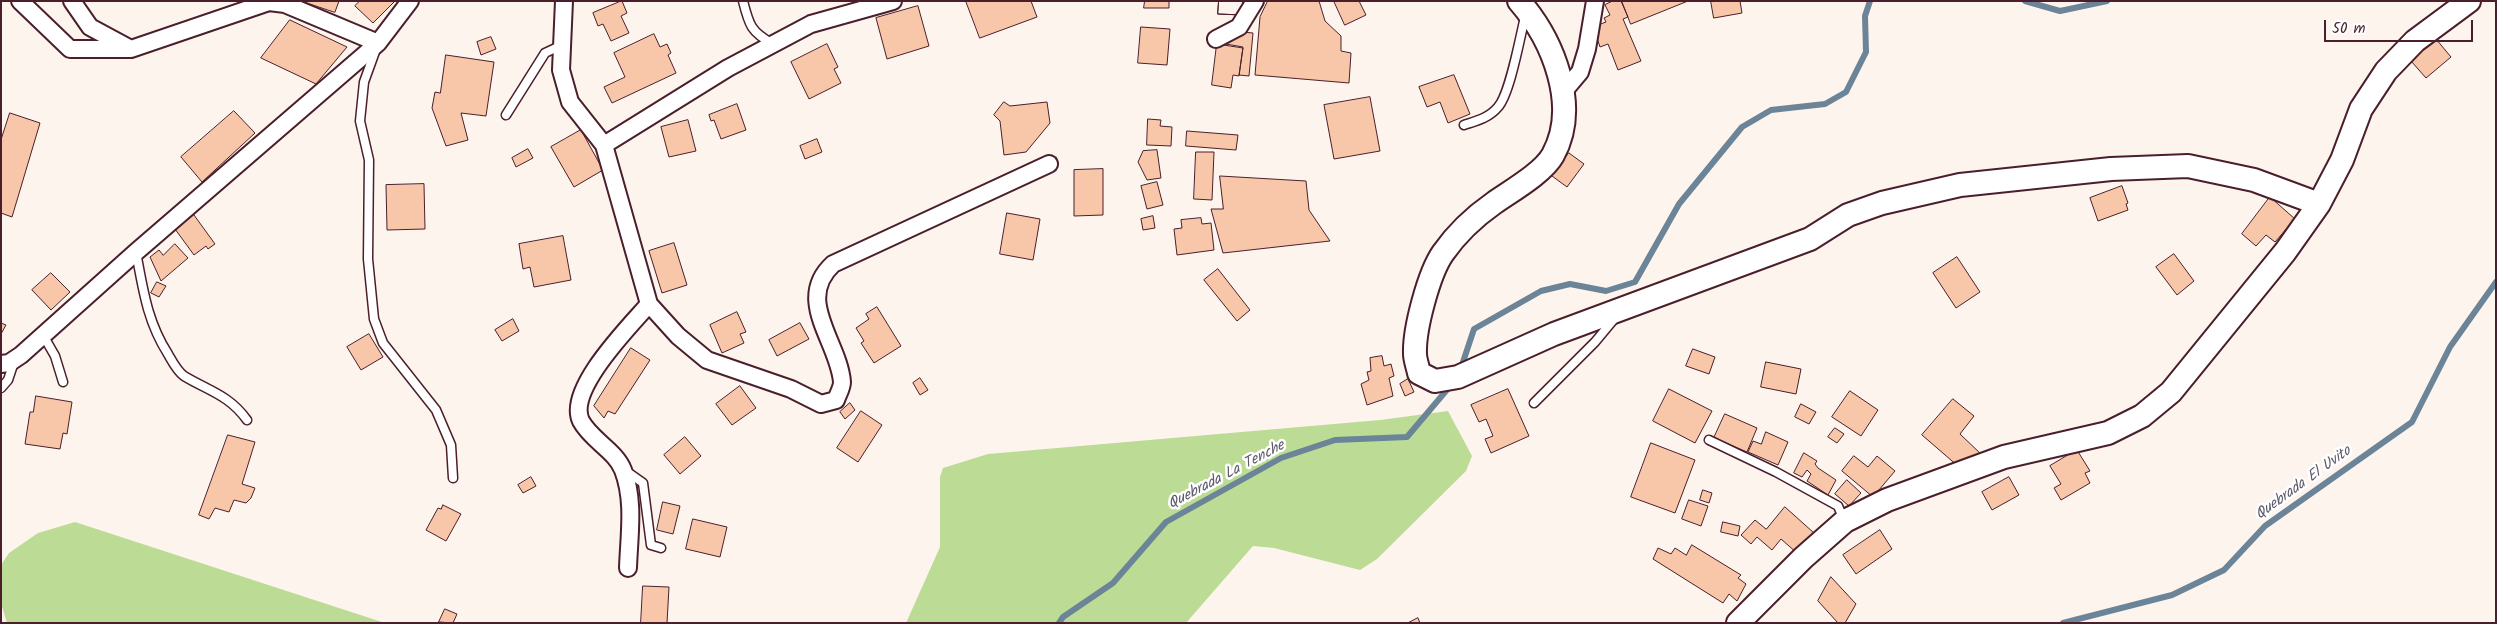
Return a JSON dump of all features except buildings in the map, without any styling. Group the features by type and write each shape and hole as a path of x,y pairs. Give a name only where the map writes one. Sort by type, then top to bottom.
{"street":[{"path":"20,1 70,49 132,49 269,2 285,4 356,31 378,43"},
{"path":"72,1 90,27 132,49"},
{"path":"8,362 43,335 378,43 410,1"},
{"path":"564,1 561,70 570,102 604,145 649,304 678,336 707,360 783,386 822,404 836,400 842,384 840,373 823,327 817,288 822,274 833,264 1049,164"},
{"path":"604,145 728,68 811,24 893,1"},
{"path":"1216,39 1239,27 1255,1"},
{"path":"1564,91 1580,72 1587,49 1595,1"},
{"path":"1738,623 1802,558 1845,522 1887,500 2004,457 2108,433 2142,416 2171,392 2285,252 2319,204 2342,160 2361,109 2386,71 2415,42 2469,1"},
{"path":"1523,6 1545,40 1564,91 1563,121 1552,156 1525,182 1468,222 1442,254 1430,277 1422,308 1415,354 1419,373 1434,381 1458,377 1554,334 1810,239 1848,215 1882,203 1960,185 2111,169 2188,166 2254,180 2319,204"},
{"path":"628,568 630,497 622,468 582,422 579,403 584,388 610,349 649,304"}],"lane":[{"path":"743,1 752,30 759,37 773,44"},
{"path":"1464,125 1486,117 1499,107 1506,90 1523,6"},
{"path":"378,43 364,82 360,121 369,160 368,259 374,319 383,343 436,410 451,445 453,478"},
{"path":"506,115 545,53 562,45"},
{"path":"136,252 144,298 154,333 172,362 182,374 236,405 246,420"},
{"path":"1534,403 1596,342 1623,309"},
{"path":"43,335 55,356 63,382"},
{"path":"1,388 8,380 8,362"},
{"path":"1709,440 1776,472 1838,506 1845,522"},
{"path":"622,468 643,483 648,506 651,545 661,548"}],"green space":[{"path":"1448,411 1472,456 1466,471 1377,559 1360,570 1274,548 1253,546 1186,623 906,623 940,547 940,477 943,468 988,454 1380,420"},
{"path":"75,522 385,623 7,623 1,603 1,565 9,553 38,533"}],"waterway":[{"name":"Quebrada La Tenche","path":"1461,368 1474,329 1541,291 1570,284 1606,291 1635,282 1679,204 1742,127 1771,110 1825,104 1846,92 1866,52 1865,16 1870,1"},
{"name":"Quebrada La Tenche","path":"2025,1 2060,11 2107,1"},
{"name":"Quebrada El Uvito","path":"2063,623 2172,595 2224,570 2265,526 2412,422 2450,347 2496,282"},
{"name":"Quebrada La Tenche","path":"1059,623 1063,617 1113,583 1166,522 1281,458 1335,440 1407,437 1451,385"}]}
